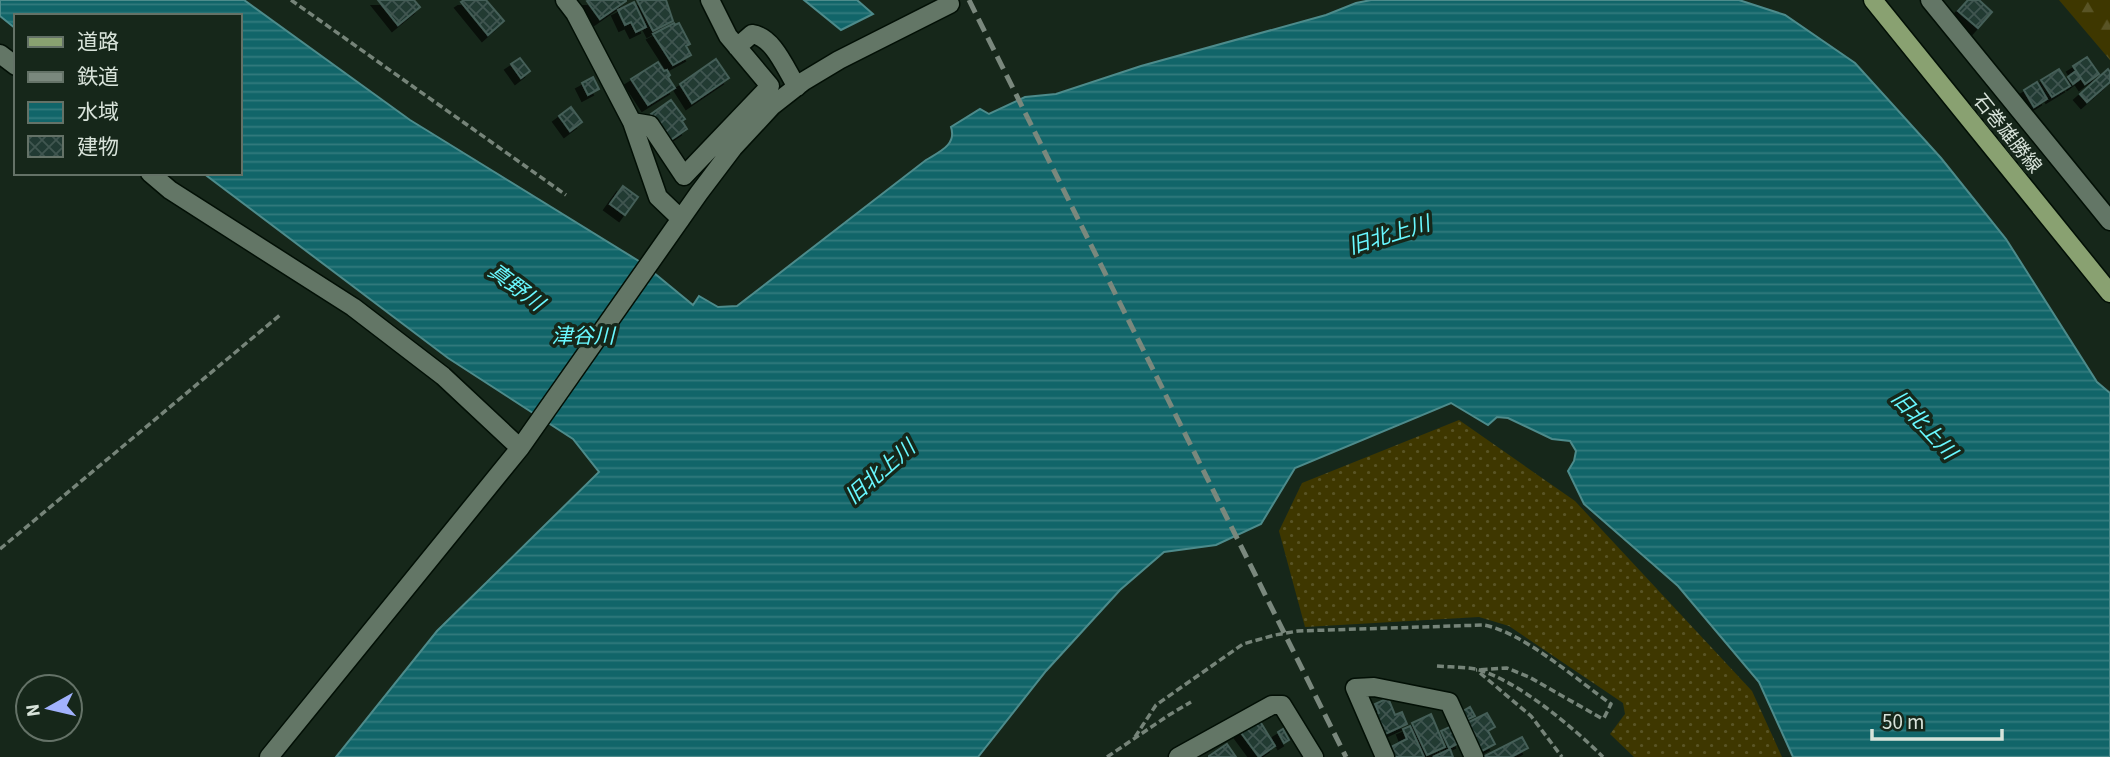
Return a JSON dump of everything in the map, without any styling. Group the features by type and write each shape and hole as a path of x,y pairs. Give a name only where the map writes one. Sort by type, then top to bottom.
{"main road":[{"name":"石巻雄勝線","path":"1873,0 2110,293"}],"street":[{"path":"565,0 575,13 632,122 658,197 681,219"},
{"path":"632,122 650,125 684,176 770,86 728,36 710,0"},
{"path":"1930,0 2110,221"},
{"path":"269,757 520,449 733,148 772,106 797,87 839,60 950,4"},
{"path":"737,47 752,34 759,35 771,44 797,87"},
{"path":"152,175 170,190 353,307 443,376 520,449"},
{"path":"1385,757 1356,688 1374,687 1449,702 1474,757"},
{"path":"1178,757 1272,705 1282,705 1314,757"}],"path":[{"path":"291,0 566,195"},
{"path":"0,549 280,315"},
{"path":"1135,737 1156,705 1243,645 1298,631 1483,625 1497,627 1611,704 1611,709 1601,718 1529,677 1507,668 1476,670 1437,666"},
{"path":"1476,670 1531,716 1562,757"},
{"path":"1476,670 1527,694 1603,757"},
{"path":"1107,757 1191,702"}],"green space":[{"path":"2059,0 2110,0 2110,60"},
{"path":"1459,420 1575,501 1752,691 1782,757 1634,757 1610,734 1625,714 1623,703 1509,626 1479,617 1305,627 1279,531 1302,483"}],"water":[{"path":"0,0 244,0 410,120 642,263 693,305 699,296 718,307 737,306 946,147 951,139 951,127 980,109 989,114 1025,97 1056,94 1141,66 1326,15 1356,3 1371,0 1739,0 1785,15 1855,63 1941,158 2006,239 2097,382 2110,393 2110,757 1793,757 1759,682 1678,586 1584,504 1568,471 1576,451 1570,441 1552,439 1508,418 1497,417 1488,425 1451,403 1295,468 1261,524 1216,545 1164,552 1120,590 1046,671 978,757 336,757 437,631 599,472 573,439 448,358 206,175 242,175 242,14 14,14 14,27 0,16"},
{"path":"804,0 857,0 873,14 841,30"}],"building":[{"path":"378,0 414,0 420,7 398,25"},
{"path":"486,0 504,21 488,35 461,2"},
{"path":"637,0 666,0 673,21 653,31"},
{"path":"1968,0 1979,0 1992,12 1978,28 1958,11"},
{"path":"587,1 626,1 600,19"},
{"path":"634,2 646,27 636,32 631,22 625,25 618,10"},
{"path":"679,23 690,44 686,46 691,55 673,65 653,34"},
{"path":"2087,57 2099,74 2085,84 2073,66"},
{"path":"520,58 530,71 521,78 511,64"},
{"path":"716,59 729,78 692,103 680,84"},
{"path":"658,62 664,71 667,70 675,88 648,105 631,79"},
{"path":"2059,69 2070,86 2052,97 2041,80"},
{"path":"2108,69 2110,82 2087,102 2080,94"},
{"path":"2076,71 2081,78 2073,84 2068,77"},
{"path":"593,77 599,89 588,95 582,83"},
{"path":"2037,82 2047,99 2034,107 2024,90"},
{"path":"671,100 685,119 682,121 687,129 669,141 651,114"},
{"path":"571,107 582,122 570,131 559,116"},
{"path":"623,186 638,197 625,215 610,204"},
{"path":"1388,698 1395,715 1402,712 1407,724 1383,735 1374,715 1379,713 1375,704"},
{"path":"1470,707 1475,716 1464,721 1460,713"},
{"path":"1487,713 1495,727 1488,731 1495,744 1480,752 1465,724"},
{"path":"1431,714 1445,747 1427,755 1412,723"},
{"path":"1258,718 1275,746 1259,757 1239,730"},
{"path":"1454,725 1461,742 1449,748 1441,731"},
{"path":"1410,726 1424,757 1393,757 1389,748 1407,739 1403,729"},
{"path":"1283,729 1289,740 1284,743 1278,732"},
{"path":"1522,737 1528,748 1511,757 1483,757"},
{"path":"1227,744 1236,757 1209,757 1209,756"},
{"path":"1450,749 1453,757 1433,757"}],"railway":[{"path":"969,0 1346,757"}],"water label":[{"name":"旧北上川","path":"1389,235"},
{"name":"真野川","path":"516,287"},
{"name":"津谷川","path":"583,336"},
{"name":"旧北上川","path":"1924,425"},
{"name":"旧北上川","path":"880,472"}]}
